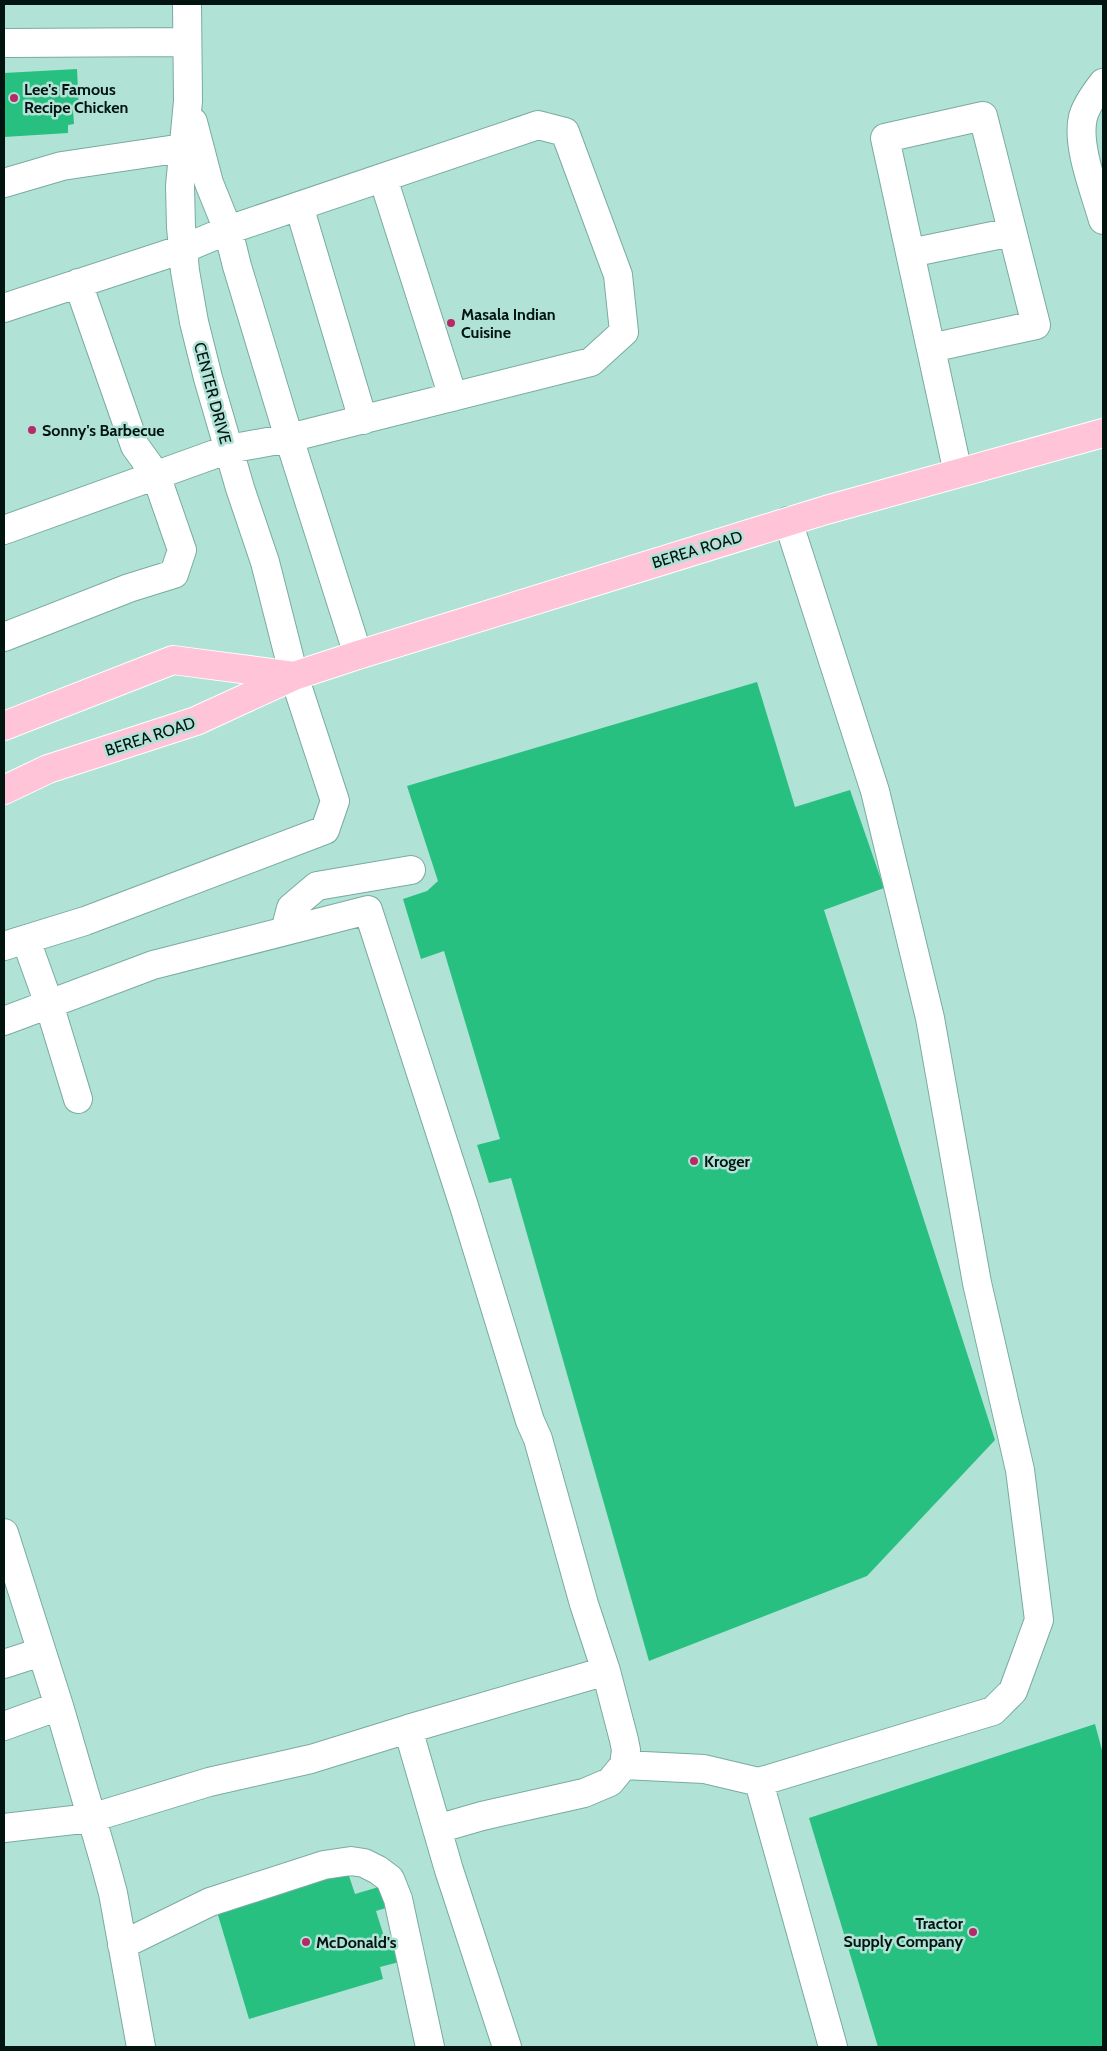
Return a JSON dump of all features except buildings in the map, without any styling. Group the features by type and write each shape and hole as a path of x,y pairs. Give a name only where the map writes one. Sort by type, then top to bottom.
{"main road":[{"name":"BEREA ROAD","path":"4,790 48,769 196,722 294,676 358,655 788,521 1103,433"},
{"name":"BEREA ROAD","path":"4,726 173,660 294,676"}],"street":[{"name":"CENTER DRIVE","path":"15,943 85,921 325,830 335,801 294,676 265,562 229,449 194,322 185,271 180,186 188,101 186,4"},
{"path":"4,43 186,42"},
{"path":"1103,82 1083,117 1083,152 1103,220"},
{"name":"CENTER DRIVE","path":"188,101 209,183 228,230 289,438 358,655"},
{"path":"930,348 1036,325 983,116 885,138 930,348 958,473"},
{"path":"4,308 183,249 228,230 538,125 565,132 618,275 624,332 591,362 289,438 229,449 4,530"},
{"path":"4,182 62,166 183,148"},
{"path":"383,178 453,397"},
{"path":"298,206 363,420"},
{"path":"910,253 1012,232"},
{"path":"4,637 129,588 174,574 182,550 156,475 135,446 78,283"},
{"path":"624,1765 704,1769 759,1782 993,1711 1013,1691 1039,1620 1020,1470 977,1283 930,1018 875,792 788,521"},
{"path":"285,931 291,908 317,886 411,870"},
{"path":"4,1021 153,965 368,910 467,1215 530,1420 538,1439 584,1604 606,1671 626,1750 624,1765 610,1782 584,1793 482,1816 437,1829"},
{"path":"15,943 49,1004 78,1099"},
{"path":"5,1539 14,1603 41,1652 59,1706 113,1893 141,2047"},
{"path":"4,1664 41,1652"},
{"path":"4,1828 91,1818 209,1782 311,1759 606,1671"},
{"path":"4,1726 59,1706"},
{"path":"408,1729 437,1829 507,2047"},
{"path":"759,1782 833,2047"},
{"path":"122,1945 210,1902 324,1865 351,1861 364,1863 390,1879 398,1899 430,2047"}],"place":[{"name":"Lee's Famous Recipe Chicken","path":"14,98"},
{"name":"Masala Indian Cuisine","path":"451,323"},
{"name":"Sonny's Barbecue","path":"32,430"},
{"name":"Kroger","path":"694,1161"},
{"name":"Tractor Supply Company","path":"973,1932"},
{"name":"McDonald's","path":"306,1942"}]}
